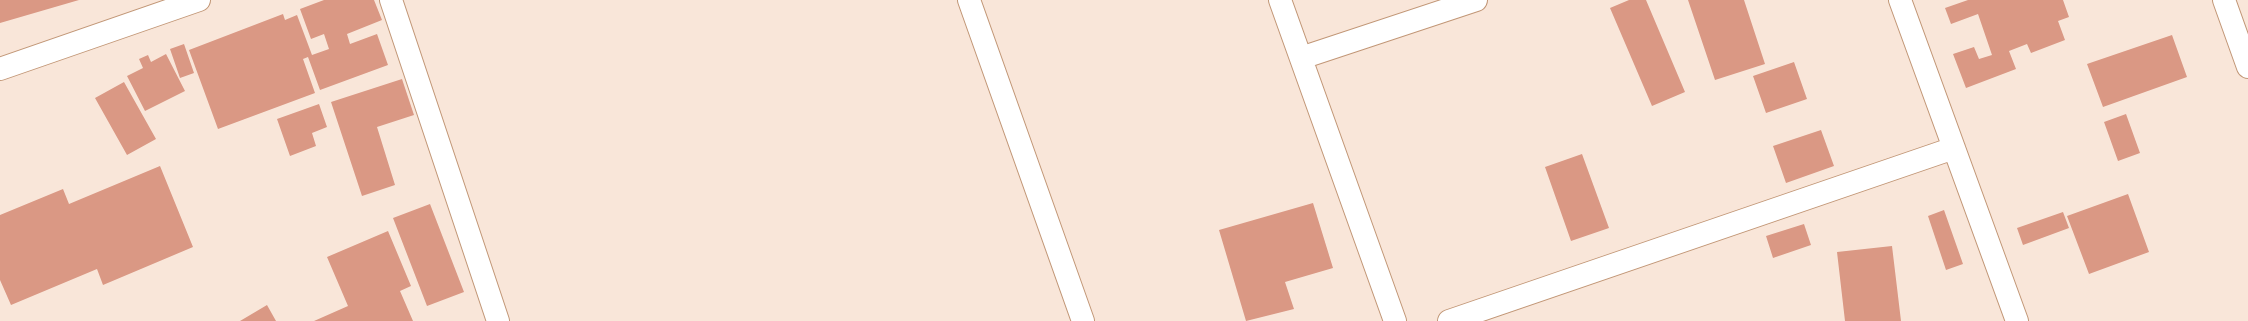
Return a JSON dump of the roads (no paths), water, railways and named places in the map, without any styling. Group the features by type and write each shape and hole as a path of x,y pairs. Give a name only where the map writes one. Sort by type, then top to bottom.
{"street":[{"path":"0,69 199,0"},
{"path":"392,0 498,321"},
{"path":"969,0 1083,321"},
{"path":"1280,0 1395,321"},
{"path":"1301,58 1476,0"},
{"path":"1900,0 2017,321"},
{"path":"2224,0 2248,67"},
{"path":"1449,321 1954,148"}]}
